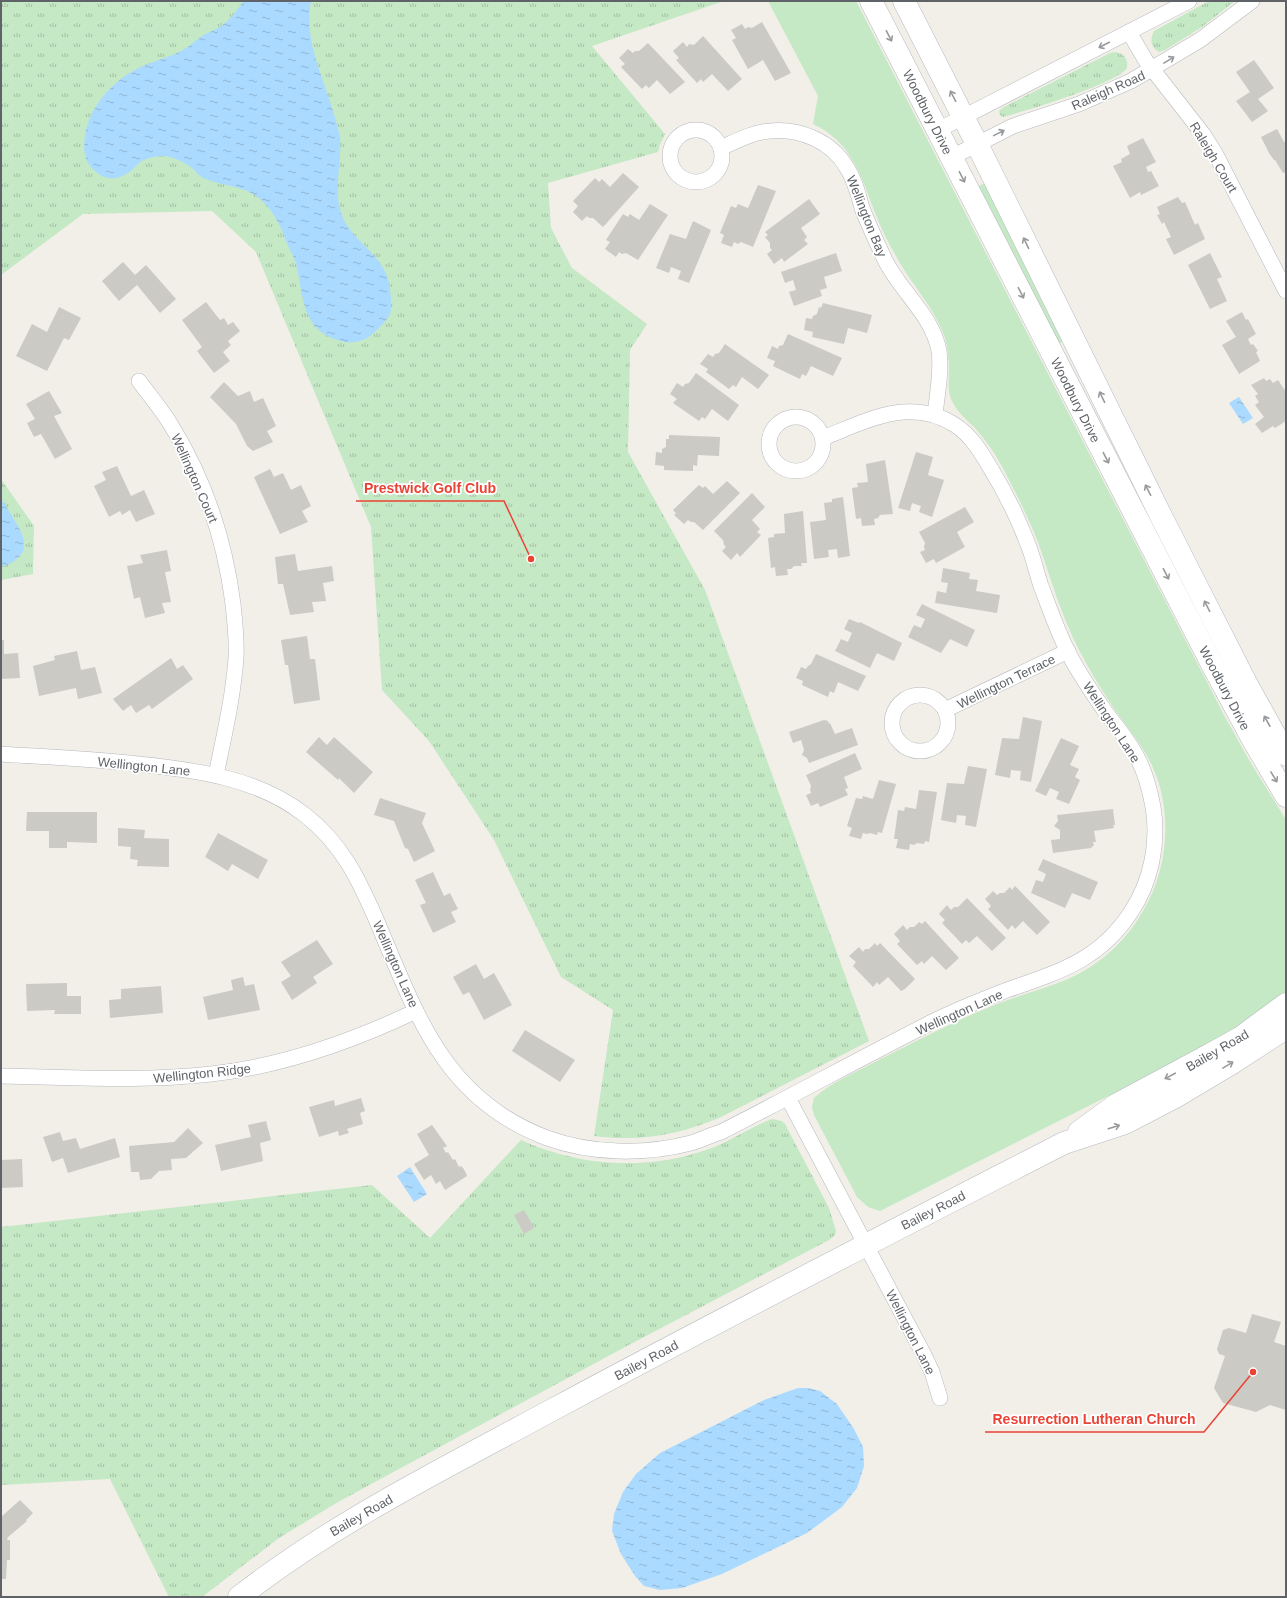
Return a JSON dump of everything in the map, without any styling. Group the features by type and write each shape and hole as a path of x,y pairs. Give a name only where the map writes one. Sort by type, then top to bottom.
{"main road":[{"name":"Woodbury Drive","path":"871,1 1214,668 1258,749 1286,796"},
{"name":"Woodbury Drive","path":"904,1 964,117 1172,538 1246,683 1286,755"},
{"name":"Bailey Road","path":"1064,1143 1116,1105 1240,1038 1286,1004"},
{"name":"Bailey Road","path":"239,1597 301,1551 369,1510 620,1374 1064,1143 1131,1120 1175,1097 1286,1028"}],"street":[{"path":"938,130 1189,1"},
{"name":"Raleigh Road","path":"952,157 1019,123 1065,109 1120,87 1212,33 1252,1"},
{"name":"Raleigh Court","path":"1129,32 1143,57 1203,134 1215,153 1286,291"},
{"name":"Wellington Bay","path":"721,148 749,136 769,131 790,131 809,135 840,156 855,184 873,234 887,264 926,319 935,336 939,352 935,415"},
{"name":"Wellington Court","path":"139,381 171,425 208,499 219,532 230,580 235,625 236,658 229,714 216,775"},
{"name":"Wellington Lane","path":"1,754 110,761 182,769 216,775 260,788 276,796 305,814 331,839 357,876 427,1034 443,1059 460,1080 489,1106 516,1124 530,1131 565,1144 592,1149 652,1150 691,1143 721,1132 932,1022 968,1005 1059,972 1077,963 1115,933 1130,914 1144,891 1151,865 1154,844 1153,808 1147,783 1138,759 1128,742 1089,688 1068,651 1040,584 1028,543 1002,486 974,442 954,424 935,415 922,412 890,413 875,417 823,438"},
{"name":"Wellington Terrace","path":"945,710 1068,651"},
{"name":"Wellington Ridge","path":"1,1076 144,1078 231,1072 277,1063 323,1049 361,1036 416,1011"},
{"name":"Wellington Lane","path":"788,1098 926,1359 940,1398"}],"green space":[{"path":"1,1 724,1 592,46 665,134 658,152 548,183 551,228 572,268 647,324 630,350 628,452 705,590 869,1041 721,1117 706,1123 675,1133 659,1136 611,1138 594,1136 613,1010 561,977 494,840 429,741 382,690 371,527 256,252 212,211 83,214 1,275"},
{"path":"768,1 856,1 1225,717 1249,760 1286,820 1286,995 1258,1018 1126,1087 880,1211 868,1207 857,1197 814,1115 812,1107 814,1098 826,1088 840,1080 934,1032 1002,1002 1068,979 1091,967 1111,951 1129,932 1143,911 1150,897 1161,867 1164,851 1165,819 1160,787 1152,765 1141,746 1105,696 1079,650 1062,610 1038,542 1008,478 998,459 977,431 961,415 950,397 948,350 941,327 890,245 879,222 859,171 845,149 837,140 826,131 813,124 818,96"},
{"path":"1209,1 1235,1 1202,27 1165,50 1159,52 1154,48 1151,40 1154,31"},
{"path":"1115,52 1125,57 1127,68 1106,82 1030,109 1003,117 1000,115 999,111 1002,108 1110,53"},
{"path":"985,183 1064,341 1058,344 984,199 979,186"},
{"path":"1,479 34,526 33,574 1,580"},
{"path":"772,1119 782,1121 785,1124 829,1208 836,1231 835,1235 829,1240 625,1347 338,1502 279,1538 202,1597 169,1597 110,1479 1,1485 1,1227 372,1185 430,1238 521,1140 567,1156 590,1161 638,1163 662,1161 709,1149"}],"water":[{"path":"244,1 311,1 309,16 312,46 331,104 340,138 338,199 340,208 347,226 382,266 390,289 390,314 378,329 363,340 352,342 341,341 328,336 318,329 311,321 303,300 295,261 276,218 261,199 247,191 203,178 186,164 164,156 145,159 128,173 118,178 108,178 98,173 90,166 86,158 84,145 87,125 97,105 112,87 129,73 181,51 202,36 222,26 230,19"},
{"path":"1239,397 1253,418 1243,424 1229,403"},
{"path":"1,498 19,528 23,537 24,546 22,554 14,561 1,567"},
{"path":"410,1167 427,1194 414,1202 397,1176"},
{"path":"798,1388 808,1388 820,1391 837,1404 854,1429 863,1447 864,1466 857,1488 842,1507 807,1533 722,1574 682,1588 660,1590 644,1586 635,1576 621,1554 612,1531 614,1514 623,1492 636,1474 660,1453 764,1400"}],"building":[{"path":"762,22 791,73 775,81 763,60 748,69 732,40 736,38 731,30 742,24 745,29 748,27 752,28"},
{"path":"703,36 742,79 728,91 712,74 703,82 701,79 697,83 676,60 679,58 673,51 683,42 687,47 689,44 694,45"},
{"path":"648,43 685,82 670,94 657,80 649,88 646,85 642,89 621,67 625,64 619,58 628,49 633,53 635,51 639,51"},
{"path":"1254,60 1274,88 1258,99 1268,111 1252,122 1236,101 1250,92 1236,72"},
{"path":"1277,129 1284,142 1286,141 1286,172 1283,173 1269,153 1261,137"},
{"path":"1143,138 1156,162 1146,167 1148,172 1151,171 1159,186 1141,195 1140,192 1130,198 1113,166 1122,162 1121,159 1130,154 1127,146"},
{"path":"623,173 639,187 603,227 593,218 589,218 587,216 582,221 573,212 578,206 573,201 595,178 599,182 602,179 610,187"},
{"path":"758,185 776,191 753,247 741,242 738,244 734,242 732,247 721,243 724,235 720,233 731,206 736,208 738,204 748,208"},
{"path":"1178,197 1182,203 1185,202 1195,225 1198,223 1205,239 1174,255 1166,239 1171,237 1164,222 1162,224 1157,215 1160,214 1157,207"},
{"path":"809,199 820,214 801,228 807,237 804,240 808,244 784,262 782,258 774,264 767,254 772,250 770,248 770,243 765,237 768,235 765,232"},
{"path":"650,204 668,215 638,260 626,253 622,254 619,252 616,257 605,249 610,242 606,240 623,214 628,217 630,214 639,220"},
{"path":"693,221 711,230 689,283 678,279 681,271 671,267 669,273 656,268 670,234 686,239"},
{"path":"836,253 842,271 824,277 827,288 820,290 822,296 794,306 789,292 796,290 793,280 785,283 781,272"},
{"path":"1210,253 1222,277 1217,279 1227,301 1210,309 1188,265"},
{"path":"123,262 135,275 146,265 176,299 160,313 137,285 119,301 102,281"},
{"path":"206,302 220,320 224,318 228,325 233,322 240,331 228,341 231,345 223,352 230,361 214,373 197,351 202,347 182,320"},
{"path":"823,303 872,315 867,333 848,328 844,344 812,337 813,332 804,330 806,318 812,319 813,316 817,314 819,307 821,308"},
{"path":"59,307 81,318 69,340 64,338 47,371 16,356 32,324 47,332"},
{"path":"1242,312 1246,320 1248,319 1256,334 1248,339 1251,345 1253,344 1258,351 1256,352 1260,361 1239,374 1222,345 1236,337 1226,321"},
{"path":"788,334 842,358 833,376 811,366 806,376 802,374 800,379 773,366 775,361 767,358 772,346 778,349 779,346 783,345"},
{"path":"725,344 769,375 758,389 742,377 736,387 733,385 729,389 706,372 708,369 700,364 708,354 713,357 715,354 719,353"},
{"path":"696,373 739,405 728,421 712,409 705,419 702,417 699,421 673,403 677,399 670,394 677,383 683,387 685,384 689,383"},
{"path":"1264,378 1266,381 1270,379 1273,383 1278,380 1286,392 1286,421 1275,428 1273,426 1262,433 1255,424 1264,417 1255,405 1259,402 1255,396 1258,394 1251,385"},
{"path":"224,382 238,396 250,391 254,402 263,398 276,426 267,431 273,442 253,451 247,446 236,424 210,397"},
{"path":"49,391 62,413 54,416 72,449 55,459 41,434 34,437 27,423 35,419 26,404"},
{"path":"669,435 720,437 719,456 698,455 697,466 693,465 693,471 664,470 664,466 655,465 656,452 662,453 662,449 666,447 666,439 669,439"},
{"path":"916,452 933,457 928,475 944,480 932,517 919,512 921,506 912,503 910,511 898,508"},
{"path":"885,460 893,514 880,515 878,518 874,519 875,525 862,526 861,518 856,519 852,488 858,487 857,483 868,482 866,464"},
{"path":"117,466 131,496 144,490 155,514 136,522 130,510 122,515 120,511 109,517 94,486 106,480 102,472"},
{"path":"270,469 274,477 283,473 291,490 301,485 311,506 302,511 308,522 280,534 254,477"},
{"path":"727,481 740,493 703,530 694,522 688,520 684,524 674,515 676,513 673,510 699,485 703,488 705,486 713,494"},
{"path":"752,493 765,507 752,520 760,529 757,532 761,535 740,557 737,553 731,560 722,551 726,547 723,540 714,531"},
{"path":"843,497 850,556 838,558 837,549 828,550 829,557 814,559 810,522 826,520 824,503 832,502 832,499"},
{"path":"965,507 974,522 957,532 965,547 936,563 934,559 926,563 920,552 925,550 925,543 919,532"},
{"path":"803,511 807,563 801,563 802,566 794,566 791,569 787,569 788,575 776,576 775,567 771,568 768,538 774,537 774,534 785,533 784,514"},
{"path":"167,550 171,571 165,572 171,602 162,603 165,613 145,618 140,597 134,599 127,566 143,563 140,555"},
{"path":"295,554 298,571 332,566 334,581 323,583 326,601 312,602 314,612 290,615 283,584 278,584 275,557"},
{"path":"943,568 970,573 969,579 978,580 976,591 1000,595 997,613 935,603 937,591 946,593 948,583 941,582"},
{"path":"922,604 975,630 967,647 950,639 941,653 908,637 914,625 921,628 925,619 916,615"},
{"path":"849,619 859,623 860,622 902,643 894,661 877,653 870,668 835,651 841,639 848,642 852,633 844,629"},
{"path":"307,636 310,659 315,659 320,700 294,704 288,665 285,665 281,640"},
{"path":"1,640 4,640 4,654 18,653 20,678 1,679"},
{"path":"77,651 81,670 95,667 102,693 78,699 76,688 39,696 33,666 55,660 54,656"},
{"path":"816,654 866,676 858,691 838,682 834,693 830,691 828,697 802,685 803,681 796,678 801,667 806,669 811,664"},
{"path":"171,658 177,669 183,665 193,679 152,709 149,705 136,713 131,705 123,711 113,699"},
{"path":"1023,717 1042,721 1031,782 1020,780 1021,771 1011,770 1010,778 995,775 1002,738 1019,739"},
{"path":"824,720 828,721 829,724 830,723 835,734 852,728 858,745 809,763 807,758 802,755 804,750 801,740 793,743 789,732"},
{"path":"319,737 327,745 334,737 373,772 354,793 339,778 338,780 306,752"},
{"path":"1061,738 1079,746 1070,765 1079,769 1075,777 1080,780 1069,804 1056,799 1059,792 1050,788 1046,796 1035,791"},
{"path":"855,753 862,769 844,777 848,788 845,789 848,795 820,807 818,803 811,806 806,795 811,793 811,786 806,775"},
{"path":"968,766 987,769 976,827 965,825 966,816 957,815 956,823 941,820 947,783 964,784"},
{"path":"879,780 896,784 882,833 878,832 877,835 863,833 861,839 849,836 852,828 847,826 856,798 862,799 863,796 873,799"},
{"path":"919,790 937,792 929,842 925,841 924,844 910,844 909,850 896,848 898,839 894,839 898,810 904,811 905,807 916,809"},
{"path":"380,798 426,813 422,823 435,851 414,862 408,849 405,848 394,821 374,815"},
{"path":"1113,809 1114,828 1094,831 1096,842 1093,842 1094,845 1091,848 1053,853 1051,840 1060,839 1060,830 1054,826 1058,821 1057,815"},
{"path":"27,812 97,812 97,843 67,842 67,848 49,848 49,831 26,831"},
{"path":"118,828 145,830 144,838 169,839 169,867 137,866 138,860 130,859 131,847 118,846"},
{"path":"218,833 268,860 258,879 232,864 228,871 205,857"},
{"path":"1043,859 1098,882 1090,900 1072,893 1065,908 1031,893 1036,880 1043,882 1046,874 1038,870"},
{"path":"433,872 444,896 450,893 458,909 451,912 456,922 433,933 420,905 426,903 415,880"},
{"path":"1015,886 1050,922 1037,935 1023,921 1015,929 1012,925 1008,930 988,909 991,906 985,899 993,891 997,895 1004,893 1010,887 1012,890"},
{"path":"967,898 1006,938 992,951 977,936 969,943 966,940 962,944 942,923 945,920 939,914 947,905 951,910 954,907 958,907"},
{"path":"925,921 959,958 946,970 932,956 924,964 922,961 917,965 897,944 900,941 894,934 903,925 907,930 910,927 914,927 919,922 922,924"},
{"path":"317,940 333,964 313,977 317,983 292,1000 281,982 291,976 281,962"},
{"path":"875,943 877,946 880,943 915,979 905,989 901,991 888,977 879,985 877,982 873,987 853,966 856,962 849,956 859,947 863,952"},
{"path":"476,964 484,979 494,973 512,1005 484,1020 469,992 463,995 453,977"},
{"path":"243,977 245,986 254,984 260,1010 208,1020 203,997 233,990 231,980"},
{"path":"67,983 67,996 81,996 81,1014 54,1014 55,1010 27,1011 26,984"},
{"path":"161,986 163,1013 110,1018 109,1000 121,999 121,989"},
{"path":"525,1030 575,1060 560,1082 512,1051"},
{"path":"361,1098 365,1111 360,1113 363,1124 347,1129 349,1133 339,1136 338,1131 319,1137 309,1107 334,1100 335,1106"},
{"path":"266,1121 271,1140 260,1143 263,1161 221,1171 215,1145 251,1137 248,1125"},
{"path":"432,1125 447,1146 443,1148 446,1153 448,1152 453,1160 455,1159 459,1167 461,1166 463,1168 467,1176 445,1190 440,1181 436,1184 431,1175 424,1180 414,1164 429,1155 417,1134"},
{"path":"188,1128 203,1143 186,1158 171,1159 172,1170 159,1171 151,1179 140,1180 139,1172 131,1172 129,1146 174,1142"},
{"path":"60,1132 63,1141 76,1138 80,1149 115,1138 120,1157 68,1173 63,1158 52,1162 43,1137"},
{"path":"22,1159 23,1187 1,1188 1,1160"},
{"path":"524,1210 534,1228 524,1234 514,1215"},
{"path":"1252,1314 1281,1322 1274,1342 1286,1346 1286,1410 1270,1405 1256,1412 1223,1403 1214,1388 1225,1356 1219,1354 1217,1349 1223,1330 1229,1328 1246,1333"},
{"path":"20,1500 33,1513 26,1520 27,1521 8,1537 7,1540 10,1540 10,1560 7,1560 6,1579 1,1579 1,1517"}],"place":[{"name":"Prestwick Golf Club","path":"531,559"},
{"name":"Resurrection Lutheran Church","path":"1253,1372"}]}
